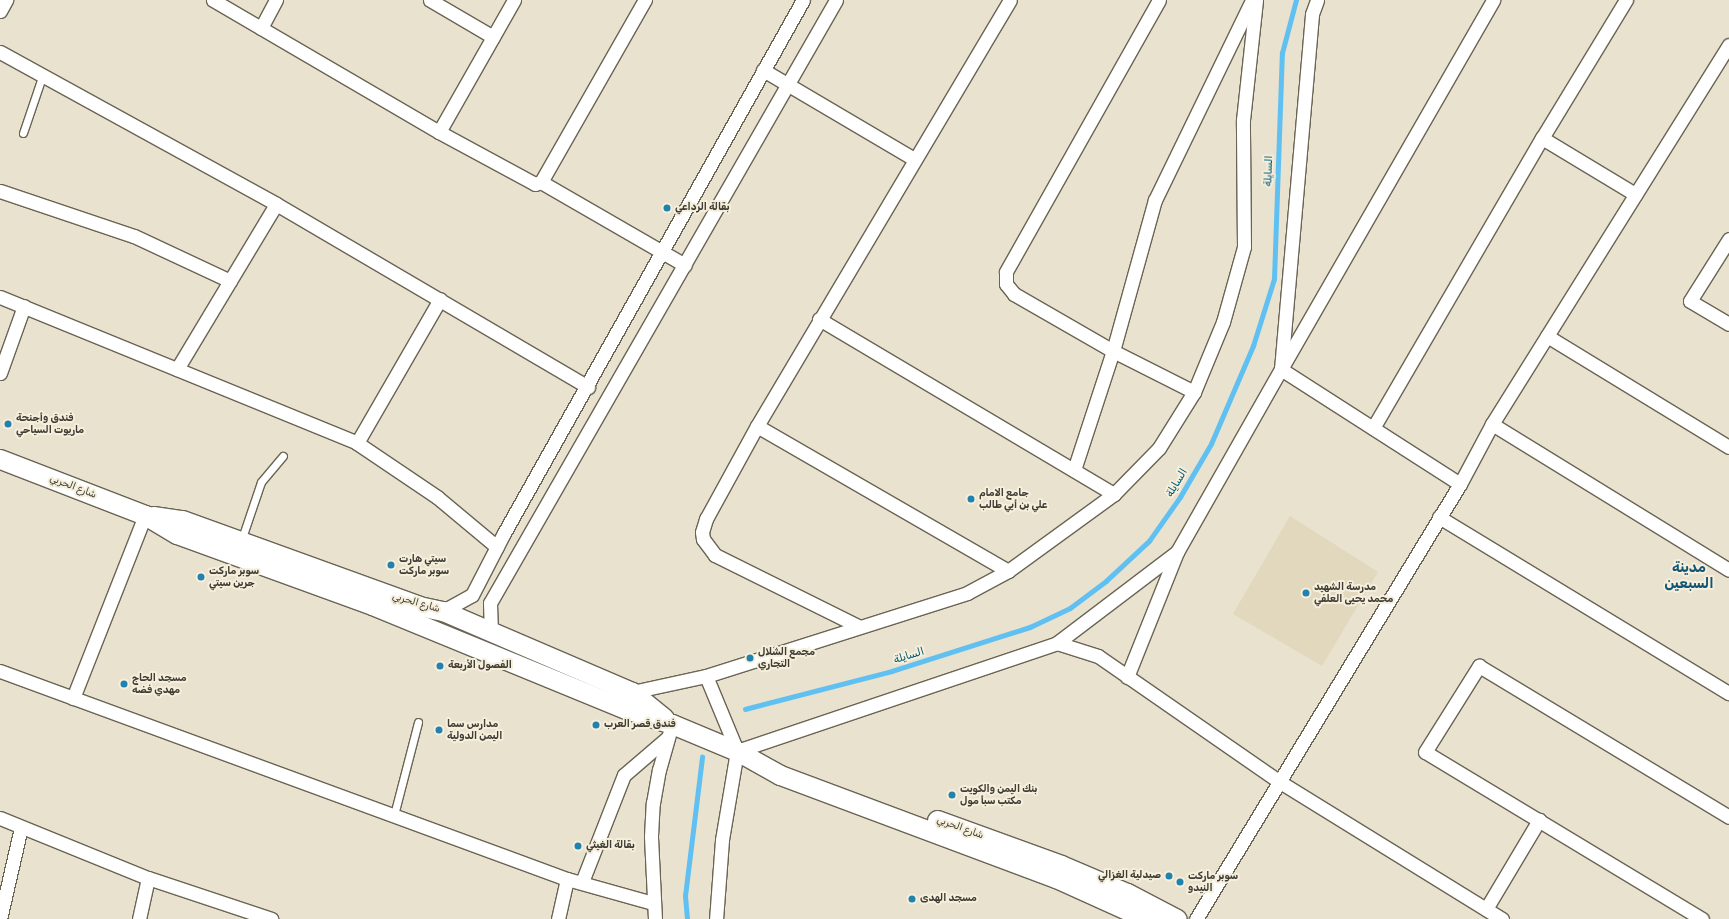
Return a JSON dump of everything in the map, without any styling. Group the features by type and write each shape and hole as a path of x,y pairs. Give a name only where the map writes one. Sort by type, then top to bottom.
{"street":[{"path":"0,11 6,0"},
{"path":"213,0 439,132 534,184 541,182 644,0"},
{"path":"261,28 276,0"},
{"path":"430,0 493,37"},
{"path":"439,132 514,0"},
{"path":"443,612 472,595 497,547 588,387 662,251 803,0"},
{"path":"491,632 490,603 685,265 786,84 836,0"},
{"path":"858,626 715,555 703,539 706,520 757,426 819,319 1010,0"},
{"path":"1160,0 1006,272 1006,284 1014,294 1113,351 1194,392"},
{"path":"1074,470 1113,351 1155,200 1252,0"},
{"path":"632,692 706,676 858,626 967,593 1008,571 1114,494 1159,448 1194,392 1223,322 1244,247 1243,120 1256,0"},
{"path":"1280,369 1312,14 1317,0"},
{"path":"1127,677 1177,552 1280,369 1493,0"},
{"path":"1373,428 1542,138 1626,0"},
{"path":"1196,919 1460,484 1492,424 1729,45"},
{"path":"0,52 43,74 276,204 588,387"},
{"path":"763,70 914,159"},
{"path":"1542,138 1635,194"},
{"path":"541,182 685,265"},
{"path":"0,191 134,236 230,281"},
{"path":"177,369 276,204"},
{"path":"1729,239 1690,301 1729,324"},
{"path":"0,297 358,443 437,497 497,547"},
{"path":"358,443 440,299"},
{"path":"0,373 24,306"},
{"path":"819,319 1114,494"},
{"path":"1548,336 1729,448"},
{"path":"1280,369 1460,484"},
{"path":"1492,424 1729,570"},
{"path":"757,426 1008,571"},
{"name":"شارع الحربي","path":"0,459 145,515 177,534 372,605 626,709 669,731 784,764 1061,865 1127,893 1177,919"},
{"path":"73,698 145,515"},
{"name":"شارع الحربي","path":"145,515 182,520 412,604 443,612 632,692 669,731"},
{"path":"1439,517 1729,693"},
{"path":"737,751 1057,643 1177,552"},
{"path":"472,595 473,600 482,604 490,603"},
{"path":"1057,643 1098,656 1280,782 1502,919"},
{"path":"1702,919 1425,752 1479,666 1729,817"},
{"path":"0,671 567,878 653,903"},
{"path":"706,676 737,751 722,840 716,919"},
{"path":"582,882 624,775 669,731"},
{"path":"655,919 653,903 651,836 653,803 669,731"},
{"name":"شارع الحربي","path":"737,751 780,775 1056,878 1146,919"},
{"path":"0,818 148,878 271,919"},
{"path":"1486,909 1539,820"},
{"path":"0,919 21,827"},
{"path":"139,919 148,878"},
{"path":"558,919 567,878"}],"lane":[{"path":"23,133 43,74"},
{"path":"241,542 261,482 283,456"},
{"path":"394,815 418,722"}],"shaded area":[{"name":"مدرسة الشهيد محمد يحيى العلفي","path":"1290,516 1378,572 1322,666 1233,614"}],"waterway":[{"name":"السايلة","path":"745,709 892,671 1030,627 1070,608 1106,581 1149,541 1180,497 1211,444 1253,346 1274,279 1282,53 1296,0"},
{"name":"السايلة","path":"687,919 685,896 702,757"}],"place":[{"name":"بقالة الرداعي","path":"667,208"},
{"name":"فندق وأجنحة ماريوت السياحي","path":"8,424"},
{"name":"جامع الامام علي بن أيي طالب","path":"971,499"},
{"name":"سيتي هارت سوبر ماركت","path":"391,565"},
{"name":"سوبر ماركت جرين سيتي","path":"201,577"},
{"name":"مدرسة الشهيد محمد يحيى العلفي","path":"1306,593"},
{"name":"مجمع الشلال التجاري","path":"750,658"},
{"name":"الفصول الأربعة","path":"440,666"},
{"name":"مسجد الحاج مهدي فضه","path":"124,684"},
{"name":"فندق قصر العرب","path":"596,725"},
{"name":"مدارس سما اليمن الدولية","path":"439,730"},
{"name":"بنك اليمن والكويت مكتب سبأ مول","path":"952,795"},
{"name":"بقالة الغيثي","path":"578,846"},
{"name":"صيدلية الغزالي","path":"1169,876"},
{"name":"سوبر ماركت النيدو","path":"1180,882"},
{"name":"مسجد الهدى","path":"912,899"}],"district":[{"name":"مدينة السبعين","path":"1689,576"}]}
